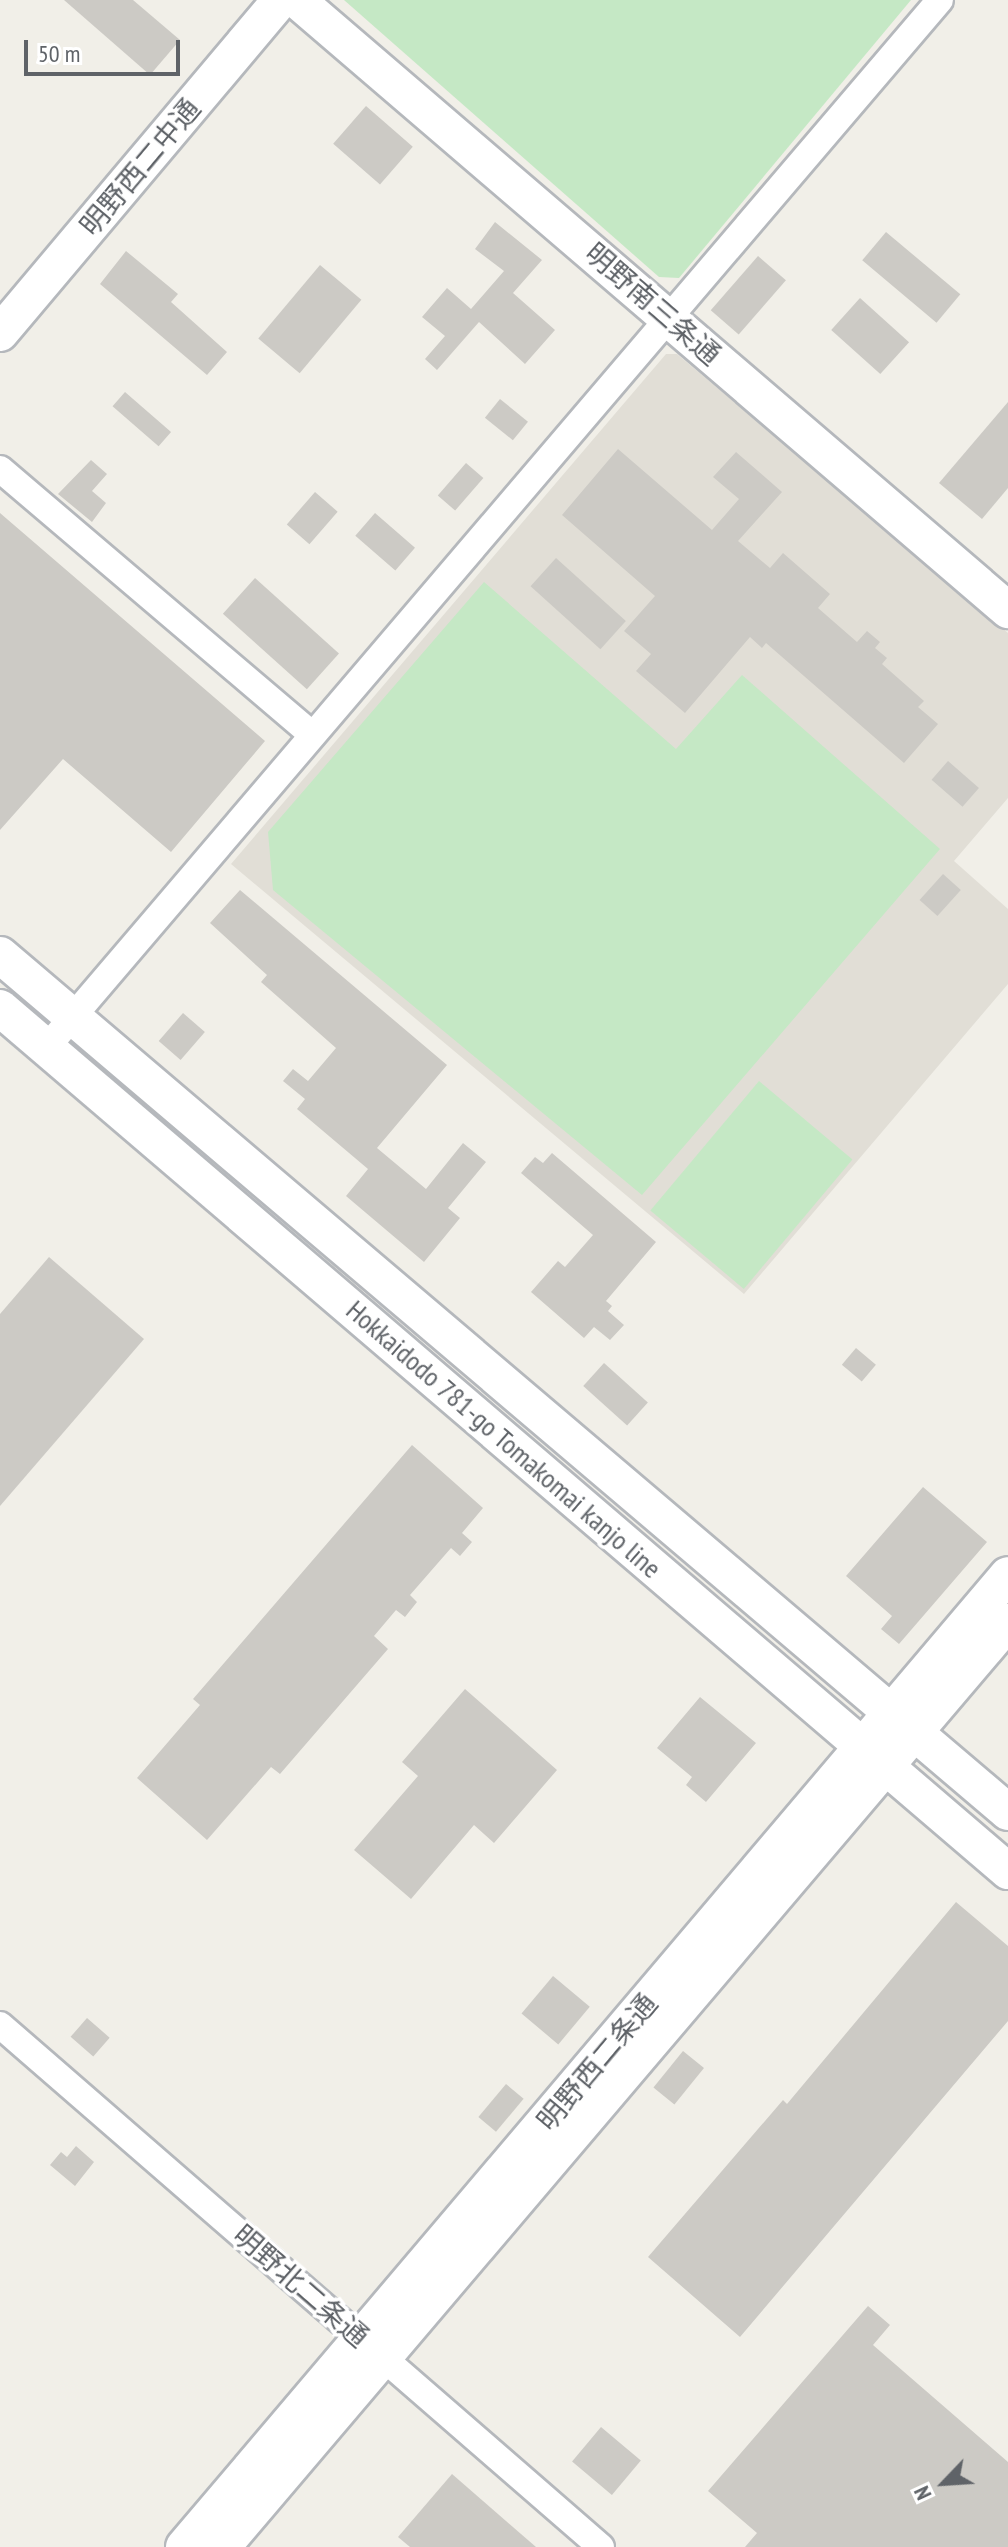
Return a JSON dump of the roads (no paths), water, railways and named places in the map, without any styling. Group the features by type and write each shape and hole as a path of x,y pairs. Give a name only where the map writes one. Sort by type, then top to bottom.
{"street":[{"name":"明野西二中通","path":"0,333 280,0"},
{"name":"明野南三条通","path":"297,0 1008,610"},
{"path":"47,1047 940,0"},
{"path":"0,469 312,735"},
{"name":"Hokkaidodo 781-go Tomakomai kanjo line","path":"0,955 904,1720 1008,1812"},
{"name":"Hokkaidodo 781-go Tomakomai kanjo line","path":"0,1008 1008,1871"},
{"name":"明野西二条通","path":"184,2547 372,2348 875,1757 1008,1575"},
{"name":"明野西二条通","path":"904,1720 1008,1622"},
{"name":"明野北二条通","path":"0,2025 601,2547"},
{"name":"明野西二条通","path":"222,2547 372,2348"}]}
